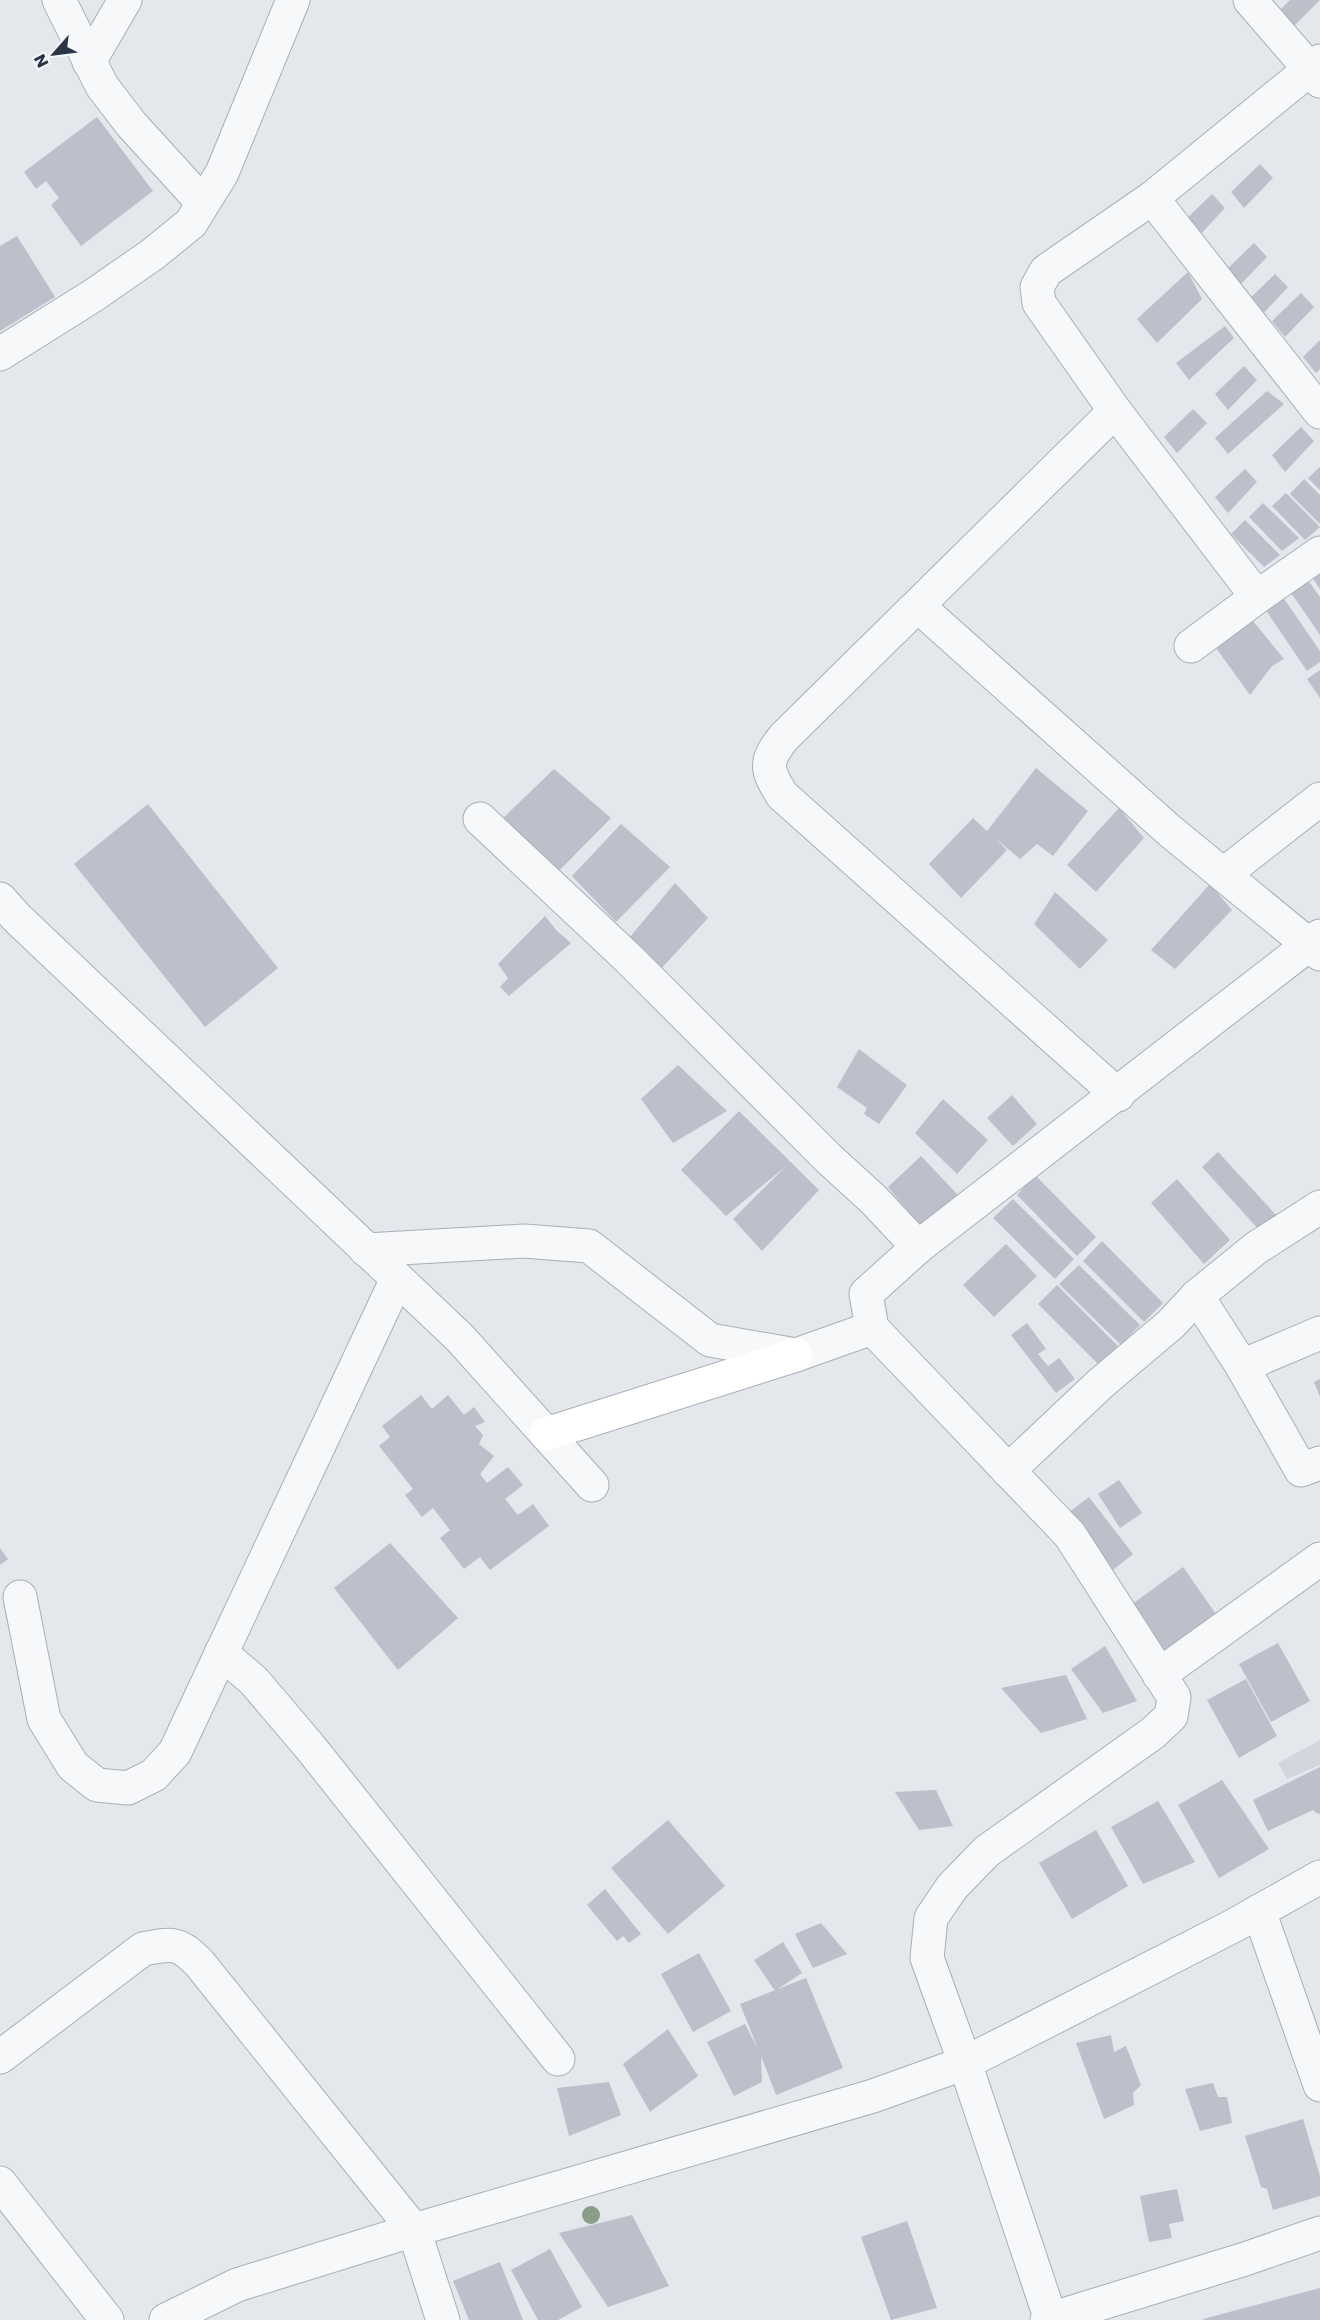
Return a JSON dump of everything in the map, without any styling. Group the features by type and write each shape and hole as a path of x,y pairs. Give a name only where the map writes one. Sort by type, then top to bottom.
{"main road":[{"path":"546,1434 796,1355"}],"street":[{"path":"59,0 102,86 131,124 203,203"},
{"path":"89,62 125,0"},
{"path":"0,354 94,295 153,254 191,223 222,173 294,0"},
{"path":"1250,0 1316,71 1152,198 1046,271 1037,288 1039,303 1050,321 1115,411 1257,597"},
{"path":"1152,198 1320,412"},
{"path":"1115,411 784,737 772,752 768,764 773,781 782,795 1118,1095"},
{"path":"1191,646 1320,554"},
{"path":"918,606 1153,816 1316,945 918,1247 866,1294 872,1328 1070,1535 1174,1697 1171,1716 1153,1733 987,1851 952,1887 931,1918 927,1958 965,2063 1050,2320 1320,2233"},
{"path":"1224,874 1320,799"},
{"path":"480,819 628,958 828,1158 874,1200 918,1247"},
{"path":"0,899 17,918 460,1338 592,1485"},
{"path":"1008,1471 1100,1384 1171,1324 1197,1296 1256,1248 1320,1207"},
{"path":"366,1250 524,1241 589,1246 710,1340 796,1355 872,1328"},
{"path":"20,1597 44,1719 73,1766 97,1785 128,1788 154,1775 175,1752 397,1279"},
{"path":"1197,1296 1242,1366 1301,1470 1320,1463"},
{"path":"1242,1366 1320,1333"},
{"path":"1159,1676 1320,1559"},
{"path":"221,1653 254,1681 310,1747 558,2059"},
{"path":"166,2320 237,2285 414,2230 873,2096 965,2063 1233,1926 1320,1877"},
{"path":"1259,1911 1320,2085"},
{"path":"0,2057 143,1949 164,1944 184,1948 200,1964 414,2230 443,2320"},
{"path":"0,2182 107,2320"}],"shaded area":[{"path":"1320,1740 1320,1765 1287,1779 1278,1763"}],"building":[{"path":"1290,0 1320,0 1286,34 1271,19"},
{"path":"97,117 153,191 81,246 51,205 59,198 46,181 36,189 24,172"},
{"path":"1260,164 1273,178 1244,208 1231,192"},
{"path":"1212,194 1225,208 1196,239 1183,222"},
{"path":"17,236 55,297 0,331 0,246"},
{"path":"1254,243 1267,257 1238,287 1225,271"},
{"path":"1188,272 1202,299 1157,343 1137,319"},
{"path":"1275,274 1288,287 1259,318 1246,302"},
{"path":"1301,293 1314,307 1285,337 1272,321"},
{"path":"1225,326 1234,338 1189,380 1176,363"},
{"path":"1320,340 1320,369 1316,373 1303,357"},
{"path":"1244,366 1257,380 1228,410 1215,394"},
{"path":"1267,391 1284,404 1228,454 1215,438"},
{"path":"1193,409 1207,423 1177,453 1164,437"},
{"path":"1301,427 1314,441 1285,472 1272,455"},
{"path":"1320,467 1320,490 1308,478"},
{"path":"1245,469 1257,482 1228,513 1215,497"},
{"path":"1304,479 1320,495 1320,524 1290,494"},
{"path":"1286,493 1320,527 1305,540 1272,506"},
{"path":"1263,503 1299,538 1282,551 1249,517"},
{"path":"1245,520 1280,555 1264,567 1231,534"},
{"path":"1320,553 1320,589 1303,564"},
{"path":"1300,569 1320,597 1320,635 1283,581"},
{"path":"1280,593 1320,651 1320,662 1307,671 1263,606"},
{"path":"1249,616 1284,659 1272,666 1250,695 1211,641"},
{"path":"1320,670 1320,698 1307,679"},
{"path":"1036,768 1088,811 1053,856 1037,844 1020,859 995,838 1007,850 961,898 929,864 973,818 987,831"},
{"path":"554,769 611,818 555,875 499,822"},
{"path":"148,804 278,968 205,1027 74,864"},
{"path":"1119,808 1144,838 1096,892 1067,865"},
{"path":"621,824 670,867 616,922 572,876"},
{"path":"675,883 708,918 658,972 630,937"},
{"path":"1210,884 1232,910 1175,969 1151,950"},
{"path":"1055,892 1108,940 1080,969 1034,924"},
{"path":"545,916 571,943 509,996 500,987 508,978 498,964"},
{"path":"859,1049 907,1085 879,1124 864,1114 867,1108 837,1087"},
{"path":"678,1065 727,1111 673,1143 641,1099"},
{"path":"1012,1095 1037,1124 1013,1146 987,1118"},
{"path":"943,1099 988,1140 957,1174 915,1133"},
{"path":"739,1111 819,1190 762,1251 733,1219 786,1166 726,1216 681,1170"},
{"path":"1218,1152 1277,1216 1260,1231 1202,1167"},
{"path":"921,1156 958,1195 924,1231 888,1187"},
{"path":"1035,1175 1096,1237 1077,1256 1017,1195"},
{"path":"1177,1179 1230,1240 1204,1264 1151,1203"},
{"path":"1013,1199 1074,1259 1055,1279 993,1218"},
{"path":"1102,1241 1163,1303 1144,1322 1083,1261"},
{"path":"1006,1244 1037,1276 994,1317 963,1285"},
{"path":"1079,1265 1140,1325 1121,1345 1059,1284"},
{"path":"1057,1285 1118,1346 1099,1365 1038,1304"},
{"path":"1027,1323 1046,1349 1038,1354 1048,1366 1059,1358 1075,1379 1056,1393 1011,1335"},
{"path":"1320,1379 1320,1397 1314,1382"},
{"path":"421,1395 432,1409 448,1395 464,1415 474,1407 485,1422 475,1426 483,1435 479,1444 494,1456 480,1474 487,1483 508,1467 523,1485 505,1499 518,1515 533,1504 549,1526 490,1570 480,1557 464,1569 440,1538 450,1530 433,1508 422,1517 405,1495 413,1489 379,1446 390,1437 382,1426"},
{"path":"1119,1480 1142,1513 1120,1528 1098,1494"},
{"path":"1089,1497 1133,1554 1109,1573 1064,1516"},
{"path":"390,1543 458,1618 398,1670 334,1588"},
{"path":"0,1548 8,1559 0,1565"},
{"path":"1183,1567 1218,1617 1168,1658 1131,1605"},
{"path":"1278,1643 1310,1701 1271,1722 1239,1664"},
{"path":"1105,1646 1137,1701 1103,1713 1071,1669"},
{"path":"1066,1675 1087,1719 1041,1733 1001,1688"},
{"path":"1246,1679 1277,1736 1239,1758 1207,1700"},
{"path":"1320,1767 1320,1813 1313,1810 1268,1831 1253,1800"},
{"path":"1222,1780 1269,1849 1219,1878 1178,1805"},
{"path":"936,1790 953,1826 919,1830 895,1792"},
{"path":"1158,1801 1195,1862 1143,1884 1111,1827"},
{"path":"668,1820 725,1886 668,1934 611,1868"},
{"path":"1096,1830 1128,1886 1072,1919 1039,1863"},
{"path":"605,1889 641,1934 629,1943 623,1936 617,1941 587,1905"},
{"path":"821,1923 847,1954 813,1968 795,1934"},
{"path":"783,1942 802,1973 775,1991 754,1960"},
{"path":"699,1953 731,2011 693,2032 661,1974"},
{"path":"806,1978 843,2068 776,2095 761,2056 762,2082 734,2096 707,2042 745,2024 758,2049 740,2004"},
{"path":"668,2029 698,2076 650,2112 623,2064"},
{"path":"1111,2035 1114,2052 1126,2046 1141,2085 1133,2093 1134,2105 1104,2119 1076,2043"},
{"path":"609,2082 621,2115 569,2136 557,2088"},
{"path":"1213,2083 1218,2097 1227,2097 1232,2123 1200,2131 1185,2089"},
{"path":"1303,2119 1320,2176 1320,2196 1273,2210 1267,2189 1261,2187 1245,2136"},
{"path":"1177,2189 1184,2221 1169,2224 1172,2238 1149,2242 1140,2196"},
{"path":"632,2215 669,2286 608,2307 559,2233"},
{"path":"907,2221 937,2308 891,2320 861,2237"},
{"path":"550,2249 582,2307 558,2320 538,2320 511,2270"},
{"path":"500,2262 523,2320 469,2320 453,2281"},
{"path":"1320,2288 1320,2320 1203,2320 1203,2319"}]}
